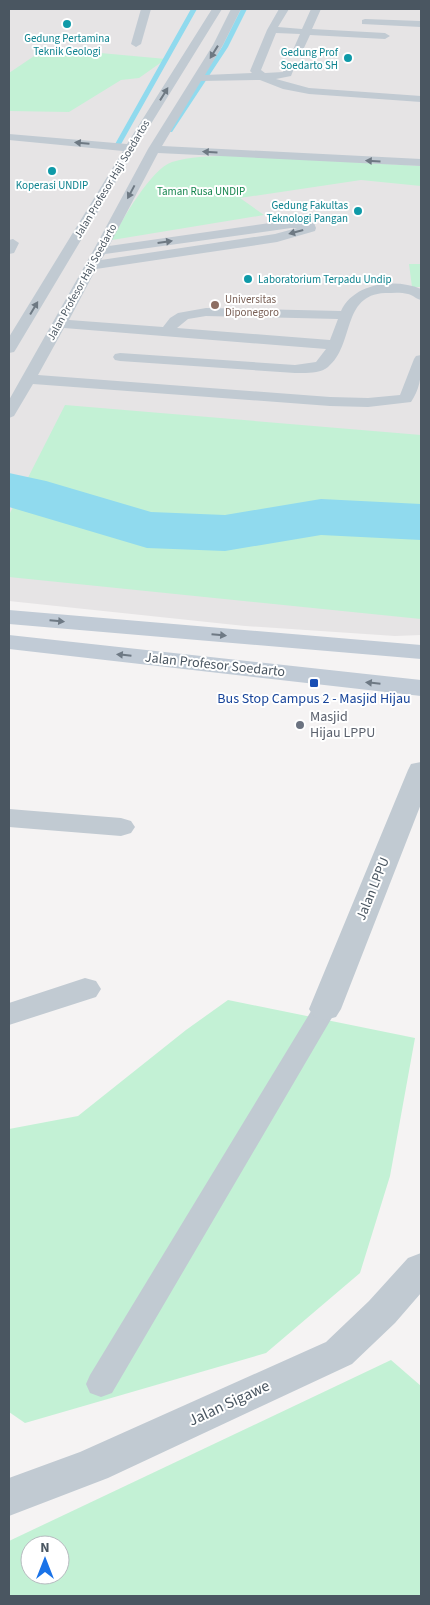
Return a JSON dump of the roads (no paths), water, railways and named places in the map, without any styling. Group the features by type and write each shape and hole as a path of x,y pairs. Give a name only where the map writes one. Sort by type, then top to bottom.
{"street":[{"path":"9,617 421,652"},
{"name":"Jalan Profesor Soedarto","path":"9,642 421,688"},
{"name":"Jalan LPPU","path":"325,1009 421,771"},
{"path":"9,818 121,827"},
{"path":"9,1014 84,989"},
{"name":"Jalan Sigawe","path":"9,1497 94,1465 339,1353 382,1312 421,1268"}],"lane":[{"path":"136,44 146,9"},
{"name":"Jalan Profesor Haji Soedartos","path":"9,350 14,333 218,9"},
{"name":"Jalan Profesor Haji Soedarto","path":"9,413 100,251 154,149 218,45 236,9"},
{"path":"284,9 272,30 255,71 261,77 294,89 421,99"},
{"path":"298,50 307,32 317,20 316,9"},
{"path":"352,21 421,24"},
{"path":"272,30 385,36"},
{"path":"197,78 261,77 287,74 290,66"},
{"path":"9,137 130,148"},
{"path":"154,149 421,163"},
{"path":"91,266 277,238 310,228 304,224 291,224 100,251"},
{"path":"120,357 303,368 323,365 336,345 346,315 355,298 364,291 384,288 405,289 417,292 421,296"},
{"path":"167,332 174,320 186,315 206,312 346,315"},
{"path":"308,342 313,314"},
{"path":"59,323 336,345"},
{"path":"28,378 348,402 381,402 414,398 421,359"},
{"path":"102,1384 325,1009"}],"waterway":[{"path":"117,146 194,9"},
{"path":"170,131 225,47 244,9"},
{"path":"9,490 26,493 147,530 225,533 321,517 421,522"}],"place":[{"name":"Gedung Pertamina Teknik Geologi","path":"67,24"},
{"name":"Gedung Prof Soedarto SH","path":"348,58"},
{"name":"Koperasi UNDIP","path":"52,171"},
{"name":"Gedung Fakultas Teknologi Pangan","path":"358,211"},
{"name":"Laboratorium Terpadu Undip","path":"248,279"},
{"name":"Universitas Diponegoro","path":"215,305"},
{"name":"Bus Stop Campus 2 - Masjid Hijau","path":"314,683"},
{"name":"Masjid Hijau LPPU","path":"300,725"}],"park label":[{"name":"Taman Rusa UNDIP","path":"201,191"}]}
